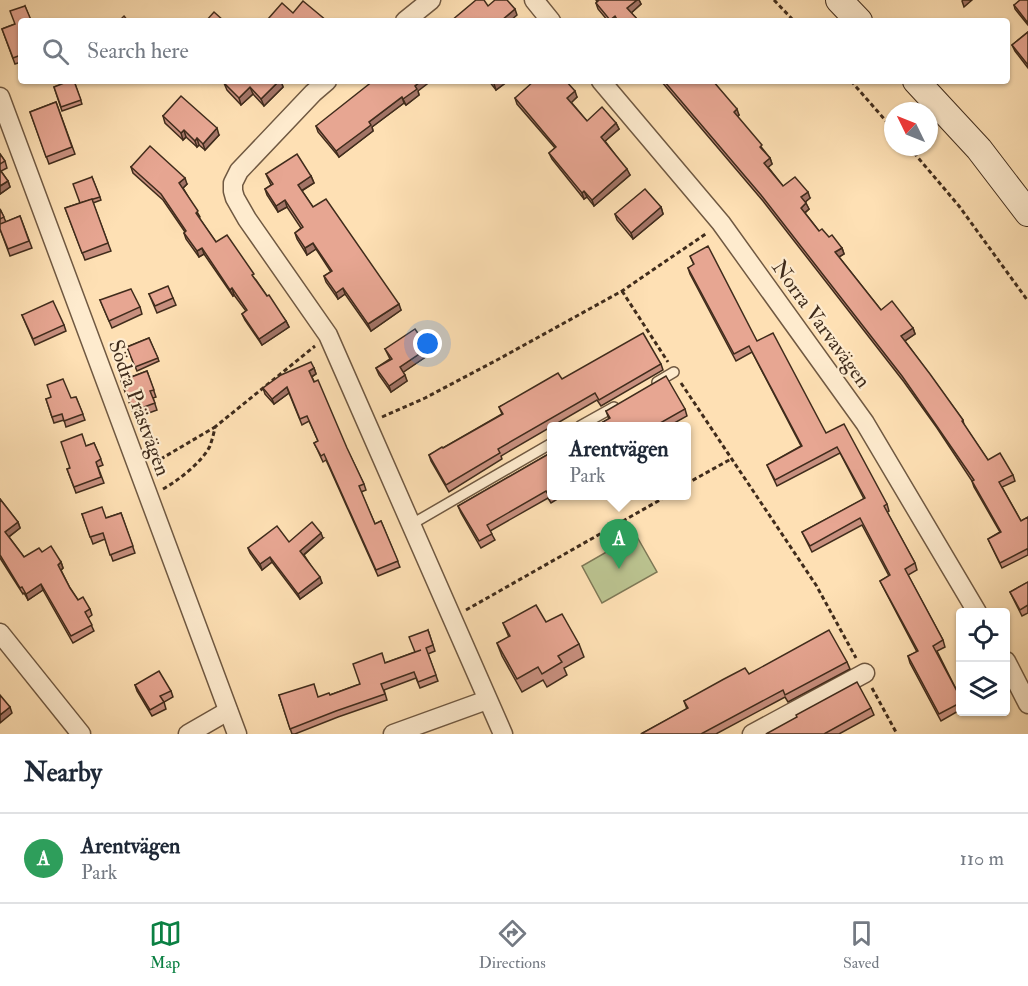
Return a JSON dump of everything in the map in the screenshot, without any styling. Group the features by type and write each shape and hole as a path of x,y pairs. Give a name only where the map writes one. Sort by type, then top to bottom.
{"street":[{"path":"409,18 431,0"},
{"path":"534,0 549,18"},
{"path":"839,0 856,18"},
{"path":"324,84 240,171 233,191 247,219 328,335 503,734"},
{"name":"Norra Varvavägen","path":"604,84 721,223 865,423 975,608"},
{"path":"919,84 979,149 1028,213"},
{"name":"Södra Prästvägen","path":"0,97 237,734"},
{"path":"0,633 81,734"},
{"path":"1010,671 1028,704"},
{"path":"752,734 865,674"},
{"path":"393,734 487,700"},
{"path":"188,734 228,711"}],"lane":[{"path":"646,388 674,372"},
{"path":"587,422 618,405"},
{"path":"411,524 547,446"}],"path":[{"path":"774,0 791,18"},
{"path":"854,84 884,119"},
{"path":"917,156 959,206 1028,301"},
{"path":"367,423 425,398 622,291 721,223"},
{"path":"622,291 816,585 897,734"},
{"path":"139,471 215,427 328,335"},
{"path":"148,497 175,483 201,459 209,447 215,427"},
{"path":"691,482 731,459"},
{"path":"452,618 658,500"}],"green space":[{"path":"636,535 657,572 602,603 582,566"}],"building":[{"path":"476,0 484,0 488,6 495,0 507,0 515,9 504,18 455,18"},
{"path":"599,0 637,0 627,8 636,18 616,18 615,16 608,18 596,3"},
{"path":"1020,0 1028,0 1028,23 1014,5"},
{"path":"303,1 323,18 269,18 282,3 293,13"},
{"path":"25,6 30,18 18,18 18,56 13,58 2,29 15,24 10,11"},
{"path":"214,12 221,18 209,18"},
{"path":"1028,32 1028,65 1012,45"},
{"path":"62,84 75,84 81,100 61,107 54,87"},
{"path":"225,84 276,84 261,99 250,87 239,98"},
{"path":"369,84 417,84 415,86 417,89 403,99 402,97 369,122 371,125 336,151 316,126"},
{"path":"531,84 569,84 575,91 567,98 587,121 602,107 616,123 601,137 627,169 592,200 584,191 582,193 549,153 556,147 515,98"},
{"path":"667,84 716,84 737,109 734,112 762,145 760,147 770,158 764,163 783,186 795,177 808,192 801,197 806,203 801,208 819,231 822,229 829,237 832,235 842,248 835,252 881,310 892,301 913,328 901,336 963,420 988,460 1000,453 1013,475 999,482 1021,521 1028,517 1028,550 1000,563 988,539 1001,532 972,481 974,480 902,376 761,195"},
{"path":"181,96 217,128 203,144 197,138 195,141 184,130 181,133 163,116"},
{"path":"56,102 72,147 46,157 30,112"},
{"path":"150,146 185,178 179,183 216,242 227,235 254,274 252,275 286,321 259,339 242,314 247,310 232,288 230,290 202,248 197,251 161,194 131,167"},
{"path":"0,154 5,161 0,164"},
{"path":"297,154 311,176 298,185 313,207 326,199 399,304 368,324 343,288 336,293 324,276 332,271 313,243 305,248 295,233 303,227 285,200 276,206 265,189 273,184 266,174"},
{"path":"0,170 8,181 0,186"},
{"path":"92,177 100,197 80,203 73,184"},
{"path":"645,189 661,207 631,233 615,214"},
{"path":"92,199 108,243 82,253 65,208"},
{"path":"20,216 29,241 8,249 0,224"},
{"path":"708,246 757,341 773,333 826,433 844,424 887,504 884,506 915,563 905,569 943,640 933,646 956,689 956,705 939,714 908,656 918,651 880,581 890,575 860,518 810,546 802,532 865,498 837,447 775,480 767,465 802,446 749,346 734,354 688,268 694,264 690,256"},
{"path":"168,286 173,298 155,306 149,294"},
{"path":"131,289 140,307 109,321 100,300"},
{"path":"53,301 64,325 33,339 22,315"},
{"path":"415,329 428,348 400,367 405,375 389,386 376,368 392,359 385,349"},
{"path":"643,333 661,364 599,400 595,393 498,449 500,453 446,485 429,455 503,414 499,407 558,373 562,379"},
{"path":"149,338 158,358 135,367 127,347"},
{"path":"311,362 314,368 309,371 314,382 318,380 364,484 359,486 375,524 381,521 398,561 376,570 324,454 321,456 314,443 318,441 307,416 300,419 287,387 272,399 263,388 281,375"},
{"path":"147,371 154,390 150,391 155,403 133,411 121,381"},
{"path":"666,376 685,409 662,422 603,422 610,418 606,411"},
{"path":"63,379 71,398 76,397 83,414 64,421 62,414 52,417 46,399 51,397 47,385"},
{"path":"82,434 86,446 94,443 101,459 96,462 101,477 74,487 61,442"},
{"path":"547,455 547,493 546,491 487,525 492,534 479,541 458,506"},
{"path":"0,499 18,522 5,532 24,557 39,548 42,552 51,546 61,562 58,565 70,588 78,600 83,597 90,609 85,612 92,625 71,636 41,584 26,594 22,587 20,588 0,555"},
{"path":"102,507 106,518 121,513 133,546 110,555 103,533 90,537 82,514"},
{"path":"312,522 321,533 300,551 320,577 298,594 270,557 260,564 248,548 277,526 289,542"},
{"path":"1028,582 1028,605 1020,610 1010,592"},
{"path":"536,605 546,622 562,614 579,644 558,656 562,662 542,674 538,667 517,679 497,643 510,636 503,623"},
{"path":"428,630 433,645 426,648 436,675 418,682 414,672 381,684 385,694 290,729 279,695 314,684 318,697 360,684 353,664 382,653 385,663 421,650 415,652 409,637"},
{"path":"829,630 847,662 785,695 783,690 701,734 641,734 688,708 684,701 745,668 749,674"},
{"path":"159,671 171,691 160,696 164,702 150,710 135,685"},
{"path":"857,682 871,708 824,734 766,734 797,717 796,715"},
{"path":"0,695 10,707 0,715"}],"place":[{"name":"Arentvägen","path":"619,569"}]}
